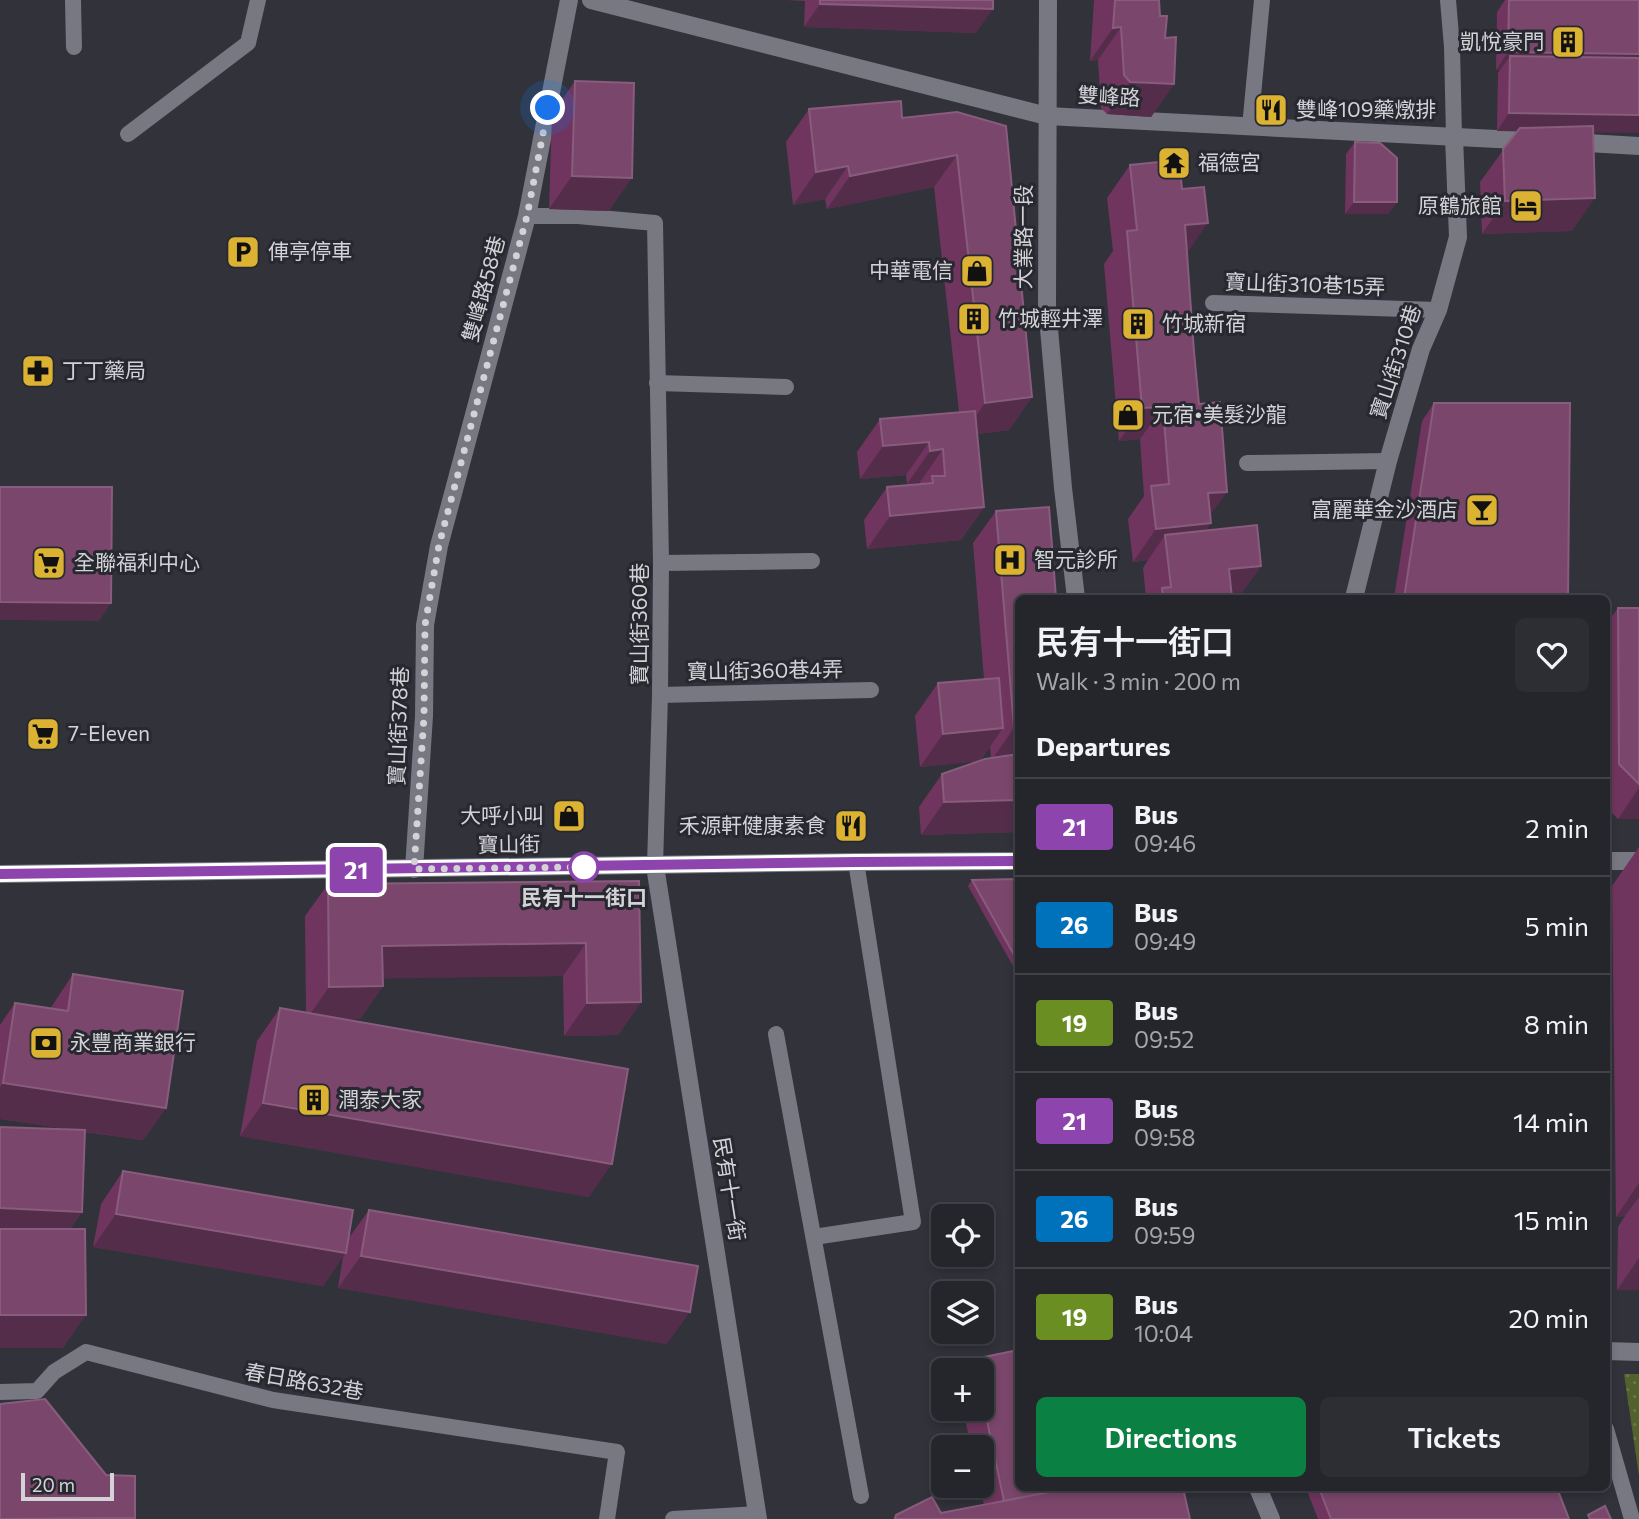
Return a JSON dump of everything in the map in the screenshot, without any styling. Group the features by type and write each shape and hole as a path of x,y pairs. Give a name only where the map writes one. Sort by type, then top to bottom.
{"street":[{"name":"雙峰路58巷","path":"432,586 439,545 527,216 569,0"},
{"name":"雙峰路","path":"591,0 1046,116 1639,146"},
{"name":"大業路一段","path":"1048,0 1047,306 1076,595"},
{"name":"寶山街310巷","path":"1355,595 1388,461 1421,349 1438,310 1458,237 1454,136"},
{"name":"寶山街378巷","path":"414,869 424,716 425,625 432,586"},
{"name":"寶山街","path":"0,874 1015,861"},
{"path":"1610,861 1639,861"},
{"name":"民有十一街","path":"655,866 758,1517"},
{"path":"1610,1351 1639,1352"},
{"path":"1259,1491 1271,1519"}],"lane":[{"path":"73,0 74,47"},
{"path":"128,134 248,43 258,0"},
{"path":"1250,127 1262,0"},
{"path":"1448,0 1454,136"},
{"name":"寶山街360巷","path":"527,216 578,216 655,223 661,563 655,866"},
{"name":"寶山街310巷15弄","path":"1213,303 1438,310"},
{"path":"657,383 786,387"},
{"path":"1247,463 1388,461"},
{"path":"661,563 812,561"},
{"name":"寶山街360巷4弄","path":"660,695 871,690"},
{"path":"814,1237 913,1222 856,862"},
{"path":"776,1034 861,1496"},
{"name":"春日路632巷","path":"0,1392 37,1391 54,1372 86,1352 273,1401 617,1452 607,1519"},
{"path":"1610,1443 1632,1519"},
{"path":"673,1519 758,1517"}],"green space":[{"path":"1624,1374 1639,1374 1639,1476"}],"building":[{"path":"820,0 993,0 993,9 820,4"},
{"path":"1115,0 1159,0 1160,16 1167,16 1165,38 1176,37 1174,84 1130,82 1124,75 1121,27 1113,28"},
{"name":"凱悅豪門","path":"1509,0 1639,0 1639,54 1508,52"},
{"name":"凱悅豪門","path":"1510,56 1639,58 1639,115 1509,113"},
{"path":"575,81 634,83 632,178 572,176"},
{"path":"901,101 902,118 957,112 1006,126 1032,397 985,403 957,155 850,176 848,166 816,172 809,109"},
{"path":"1593,126 1595,198 1505,201 1503,149 1520,128"},
{"path":"1355,142 1380,143 1397,158 1397,202 1354,202"},
{"path":"1179,160 1182,189 1204,187 1208,223 1185,225 1194,352 1199,404 1220,402 1227,492 1208,493 1211,523 1156,529 1151,486 1169,484 1163,407 1142,408 1127,231 1137,230 1130,165"},
{"name":"富麗華金沙酒店","path":"1434,403 1570,403 1568,595 1404,595"},
{"path":"975,411 984,507 890,516 887,487 933,483 932,476 945,476 943,449 930,451 929,442 883,446 880,419"},
{"name":"全聯福利中心","path":"0,487 112,487 111,603 0,602"},
{"path":"1049,507 1056,595 1015,595 1015,728 1014,728 996,511"},
{"path":"1257,525 1261,566 1229,569 1232,595 1163,595 1162,588 1171,587 1165,535"},
{"path":"1618,608 1639,608 1639,784 1619,764"},
{"path":"999,678 1003,728 943,734 938,683"},
{"path":"1015,754 1015,800 944,802 942,774 985,759"},
{"path":"1015,879 1015,957 972,880"},
{"path":"639,881 641,1002 587,1003 586,943 382,946 383,986 329,987 328,884"},
{"path":"73,974 183,991 166,1108 3,1083 15,1003 68,1011"},
{"path":"280,1008 628,1069 612,1164 263,1103"},
{"path":"0,1127 85,1130 82,1212 0,1208"},
{"path":"123,1171 353,1210 346,1253 116,1214"},
{"path":"369,1210 698,1266 690,1312 361,1256"},
{"path":"0,1229 85,1229 86,1315 0,1315"},
{"path":"1015,1351 1015,1491 1056,1491 1004,1501 994,1454 994,1435 990,1435 987,1421 994,1421 994,1358 979,1358"},
{"path":"45,1399 106,1475 135,1476 135,1518 0,1519 0,1404"},
{"path":"1055,1491 1184,1491 1190,1519 895,1519 896,1515 933,1498 941,1513"},
{"path":"1320,1491 1558,1491 1569,1519 1331,1519"},
{"path":"1605,1506 1611,1519 1590,1519 1588,1515"}],"bus line":[{"name":"21","path":"0,874 1015,861"}],"place":[{"name":"凱悅豪門","path":"1568,42"},
{"name":"雙峰109藥燉排","path":"1271,110"},
{"name":"福德宮","path":"1174,163"},
{"name":"原鶴旅館","path":"1526,206"},
{"name":"俥亭停車","path":"243,252"},
{"name":"中華電信","path":"977,271"},
{"name":"竹城輕井澤","path":"974,319"},
{"name":"竹城新宿","path":"1138,324"},
{"name":"丁丁藥局","path":"38,371"},
{"name":"元宿•美髮沙龍","path":"1128,415"},
{"name":"富麗華金沙酒店","path":"1482,510"},
{"name":"智元診所","path":"1010,560"},
{"name":"全聯福利中心","path":"49,563"},
{"name":"7-Eleven","path":"43,734"},
{"name":"大呼小叫","path":"569,816"},
{"name":"禾源軒健康素食","path":"851,826"},
{"name":"民有十一街口","path":"584,867"},
{"name":"永豐商業銀行","path":"46,1043"},
{"name":"潤泰大家","path":"314,1100"}],"route":[{"path":"548,108 527,216 439,545 425,625 424,716 414,869 584,867"}]}
